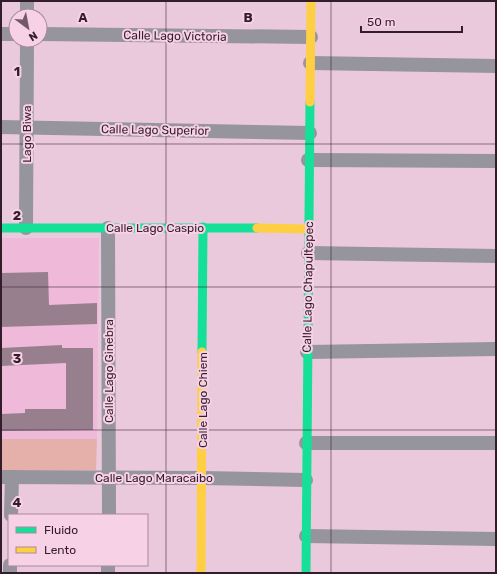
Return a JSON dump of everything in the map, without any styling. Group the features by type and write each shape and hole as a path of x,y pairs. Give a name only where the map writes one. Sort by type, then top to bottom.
{"street":[{"name":"Calle Lago Chapultepec","path":"306,573 308,160 310,133 311,1"},
{"name":"Calle Lago Victoria","path":"48,34 311,37"},
{"name":"Lago Biwa","path":"26,228 27,48"},
{"path":"310,63 496,66"},
{"name":"Calle Lago Superior","path":"1,127 310,133"},
{"path":"308,160 496,161"},
{"name":"Calle Lago Caspio","path":"1,228 203,227 308,229"},
{"name":"Calle Lago Chiem","path":"202,573 203,227"},
{"name":"Calle Lago Ginebra","path":"108,228 109,514"},
{"path":"308,253 496,256"},
{"path":"307,352 496,349"},
{"path":"306,443 496,443"},
{"path":"6,477 11,514"},
{"name":"Calle Lago Maracaibo","path":"6,477 306,480"},
{"path":"306,536 496,539"}],"shaded area":[{"path":"1,238 99,238 97,439 1,439"},
{"path":"1,439 97,439 96,470 1,470"}],"building":[{"path":"48,272 49,305 97,303 97,324 1,327 1,273"},
{"path":"62,345 62,348 93,348 93,430 1,431 1,414 25,413 25,409 66,409 66,363 1,366 1,348"}],"traffic: fast":[{"path":"306,573 310,102"},
{"path":"202,352 203,227"},
{"path":"1,228 257,228"}],"traffic: slow":[{"path":"310,102 311,1"},
{"path":"257,228 308,229"},
{"path":"201,573 202,352"}]}
